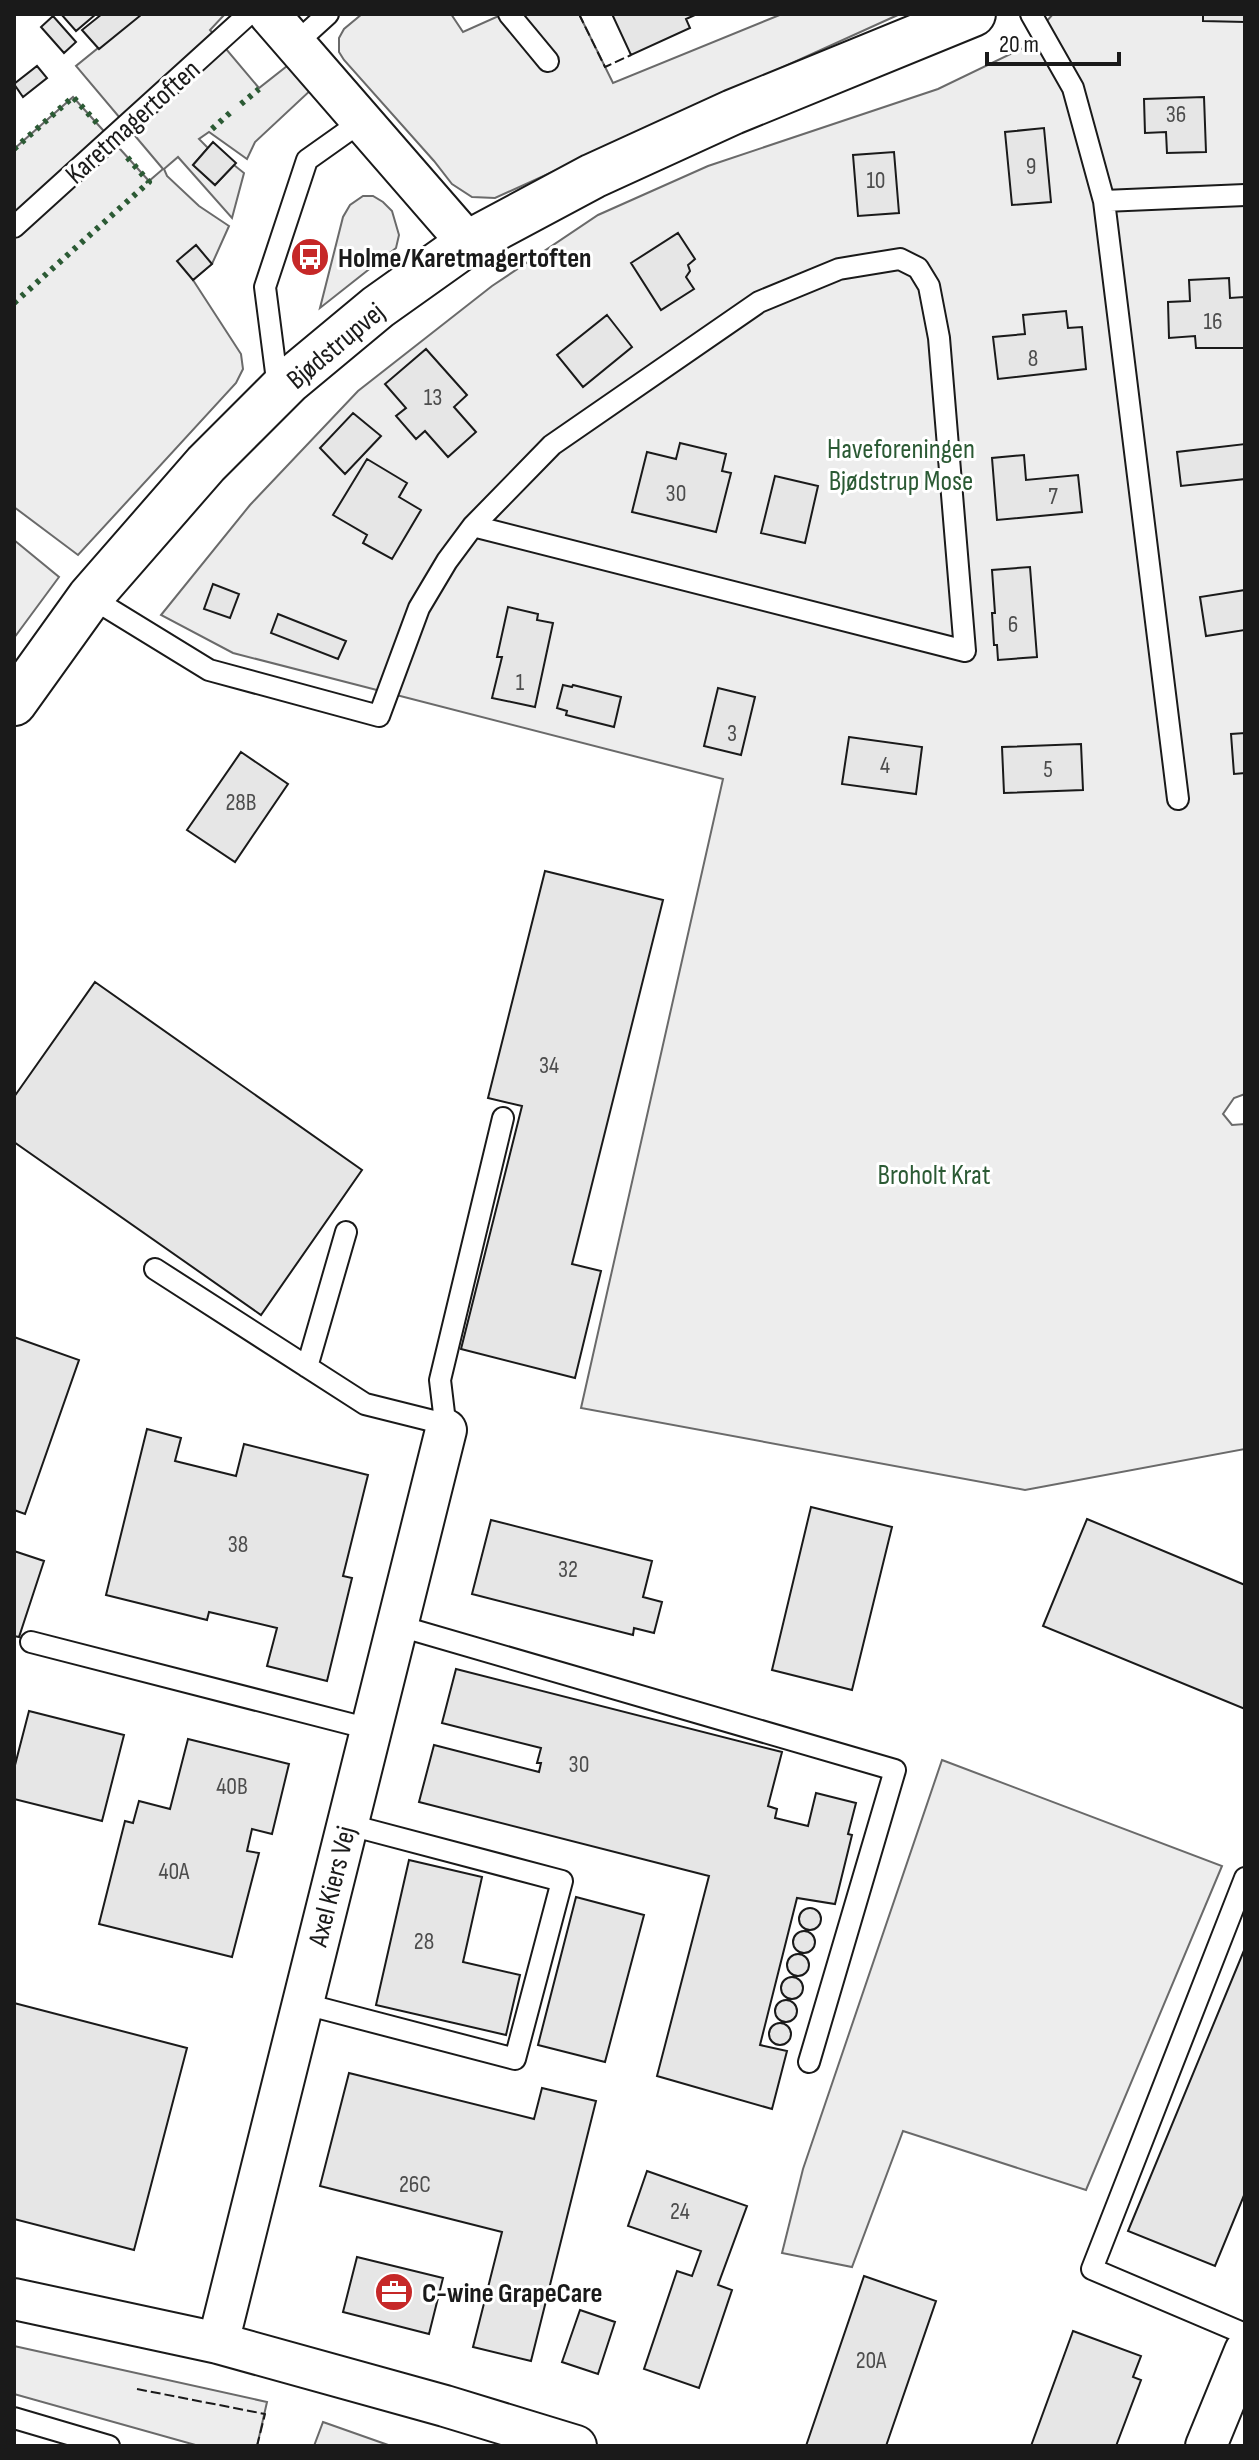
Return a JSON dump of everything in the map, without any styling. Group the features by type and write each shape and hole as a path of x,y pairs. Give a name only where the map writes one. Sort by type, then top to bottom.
{"street":[{"path":"269,14 468,243"},
{"name":"Bjødstrupvej","path":"14,703 90,597 206,464 278,392 378,307 468,243 593,176 733,112 973,14"},
{"name":"Axel Kiers Vej","path":"218,2343 446,1427"},
{"path":"14,2299 218,2343 576,2446"},
{"path":"1206,2446 1245,2351"}],"lane":[{"name":"Karetmagertoften","path":"14,227 249,14"},
{"path":"295,44 328,14"},
{"path":"509,14 548,61"},
{"path":"1031,14 1073,88 1104,201 1178,799"},
{"path":"278,392 265,287 267,279 307,160 362,121"},
{"path":"1104,201 1245,195"},
{"path":"90,597 209,670 379,716 419,608 447,561 473,526 552,445 759,302 839,269 900,259 918,268 929,286 939,338 965,651 473,526"},
{"path":"155,1269 365,1404 446,1427 440,1380 503,1118"},
{"path":"307,1367 346,1232"},
{"path":"396,1625 895,1770 809,2062"},
{"path":"31,1642 370,1729"},
{"path":"301,2003 515,2059 562,1881 346,1824"},
{"path":"1245,1878 1092,2269 1245,2334"},
{"path":"14,2418 109,2446"}],"shaded area":[{"path":"140,14 225,14 210,30 259,88 287,66 265,32 313,88 255,142 247,159 209,132 199,139 208,148 193,165 215,185 234,165 244,173 232,218 178,157 164,169 167,176 199,206 229,226 212,264 193,280 241,354 243,369 236,383 78,555 14,507 14,149 73,97 149,181 163,169 76,66"},
{"path":"362,14 451,14 463,32 503,14 579,14 613,83 782,14 900,14 495,198 472,197 452,184 344,60 339,52 339,38 344,29"},
{"name":"Haveforeningen Bjødstrup Mose","path":"1053,14 1245,14 1245,1094 1234,1098 1223,1114 1232,1125 1245,1124 1245,1449 1025,1490 581,1408 723,779 233,653 161,615 250,505 358,391 492,286 598,215 708,166 938,89 1023,48"},
{"path":"363,196 373,196 392,211 399,235 396,248 320,308 343,217 350,205"},
{"path":"14,540 59,577 14,638"},
{"path":"942,1760 1222,1866 1086,2190 903,2131 852,2267 782,2253 803,2169"},
{"path":"14,2346 267,2402 257,2446 199,2446 14,2394"},
{"path":"323,2422 391,2446 314,2446"}],"building":[{"path":"61,14 96,14 76,31"},
{"path":"102,14 141,15 99,49 82,30"},
{"path":"612,14 697,14 686,19 690,28 631,55"},
{"path":"1203,14 1245,14 1245,22 1203,21"},
{"path":"53,16 76,42 64,53 41,27"},
{"path":"37,66 47,78 23,97 14,84"},
{"path":"1204,97 1206,152 1167,153 1166,132 1145,133 1144,99"},
{"path":"1044,128 1051,202 1012,205 1005,132"},
{"path":"213,142 236,163 215,185 193,165"},
{"path":"894,152 899,213 858,216 853,155"},
{"path":"678,233 695,259 688,265 690,271 686,277 694,289 661,310 631,263"},
{"path":"196,245 212,264 193,280 177,261"},
{"path":"1229,278 1230,298 1244,297 1245,348 1196,348 1195,336 1169,338 1168,302 1190,301 1189,280"},
{"path":"1066,311 1068,328 1082,327 1086,369 998,379 993,337 1025,334 1023,315"},
{"path":"607,315 632,347 583,387 557,355"},
{"path":"426,349 467,395 454,407 476,432 448,457 425,431 416,439 396,416 406,408 385,384"},
{"path":"353,413 381,436 345,474 320,448"},
{"path":"680,443 726,454 722,471 731,473 716,532 632,512 647,452 676,459"},
{"path":"1245,444 1245,479 1181,486 1177,452"},
{"path":"1024,455 1026,480 1078,475 1082,512 997,520 992,458"},
{"path":"367,459 407,483 399,497 421,510 392,559 363,543 367,535 333,515"},
{"path":"775,476 818,486 805,543 761,533"},
{"path":"1030,567 1037,657 998,660 997,645 994,645 992,570"},
{"path":"213,584 239,594 230,618 204,609"},
{"path":"1245,590 1245,630 1206,636 1200,597"},
{"path":"508,607 538,614 537,620 553,623 535,707 492,698 502,657 497,657"},
{"path":"278,614 346,641 338,659 271,633"},
{"path":"563,685 621,697 614,727 566,715 567,711 557,708"},
{"path":"718,688 755,697 741,755 704,746"},
{"path":"1245,733 1245,773 1234,774 1231,734"},
{"path":"849,737 922,747 916,794 842,784"},
{"path":"1081,744 1083,790 1004,793 1002,747"},
{"path":"241,752 288,784 235,862 187,830"},
{"path":"545,871 663,900 572,1264 601,1271 575,1378 461,1349 522,1106 488,1098"},
{"path":"95,982 362,1170 261,1315 14,1142 14,1097"},
{"path":"14,1337 79,1360 25,1514 14,1510"},
{"path":"147,1429 181,1438 175,1461 236,1476 244,1444 368,1475 343,1576 352,1578 327,1681 267,1666 277,1628 209,1612 207,1620 106,1595"},
{"path":"811,1507 892,1527 852,1690 772,1670"},
{"path":"1087,1519 1245,1585 1245,1709 1043,1626"},
{"path":"491,1520 652,1561 643,1597 662,1602 654,1633 634,1628 633,1635 472,1594"},
{"path":"14,1551 44,1561 19,1637 14,1636"},
{"path":"456,1669 782,1752 768,1806 777,1809 775,1818 808,1826 816,1793 856,1803 848,1834 852,1835 835,1904 797,1898 760,2045 787,2051 772,2109 657,2076 709,1876 419,1802 434,1745 539,1772 541,1763 537,1763 541,1748 442,1723"},
{"path":"29,1711 124,1735 102,1821 14,1799 14,1769"},
{"path":"188,1739 289,1764 272,1834 252,1829 247,1851 259,1853 232,1957 99,1924 125,1821 133,1823 139,1801 170,1809"},
{"path":"409,1860 482,1877 463,1962 520,1975 506,2035 376,2005"},
{"path":"576,1897 644,1915 605,2062 538,2045"},
{"path":"810,1908 818,1911 821,1919 818,1927 810,1930 802,1927 799,1919 802,1911"},
{"path":"804,1931 812,1934 815,1942 812,1950 804,1953 796,1950 793,1942 796,1934"},
{"path":"1245,1948 1245,2193 1215,2266 1128,2231"},
{"path":"798,1954 806,1957 809,1965 806,1973 798,1976 790,1973 787,1965 790,1957"},
{"path":"792,1977 800,1980 803,1988 800,1996 792,1999 784,1996 781,1988 784,1980"},
{"path":"786,2000 794,2003 797,2011 794,2019 786,2022 778,2019 775,2011 778,2003"},
{"path":"14,2003 187,2048 134,2250 14,2219"},
{"path":"780,2023 788,2026 791,2034 788,2042 780,2045 772,2042 769,2034 772,2026"},
{"path":"349,2073 534,2119 542,2088 596,2101 531,2361 473,2347 502,2232 320,2186"},
{"path":"647,2171 747,2206 718,2285 732,2290 699,2388 644,2369 677,2271 692,2276 701,2251 628,2226"},
{"path":"357,2257 443,2278 429,2334 343,2312"},
{"path":"864,2276 936,2301 886,2446 806,2446"},
{"path":"580,2310 615,2322 598,2374 562,2362"},
{"path":"1073,2331 1141,2356 1133,2377 1141,2380 1116,2446 1031,2446"}],"hedge":[{"path":"241,104 259,89"},
{"path":"14,149 73,97 97,123"},
{"path":"212,129 232,111"},
{"path":"14,303 149,182 127,157"}],"fence":[{"path":"579,14 605,67 631,55"},
{"path":"137,2389 265,2414 257,2446"}],"place":[{"name":"Holme/Karetmagertoften","path":"310,257"},
{"name":"C-wine GrapeCare","path":"394,2292"}],"park label":[{"name":"Broholt Krat","path":"934,1174"}]}
